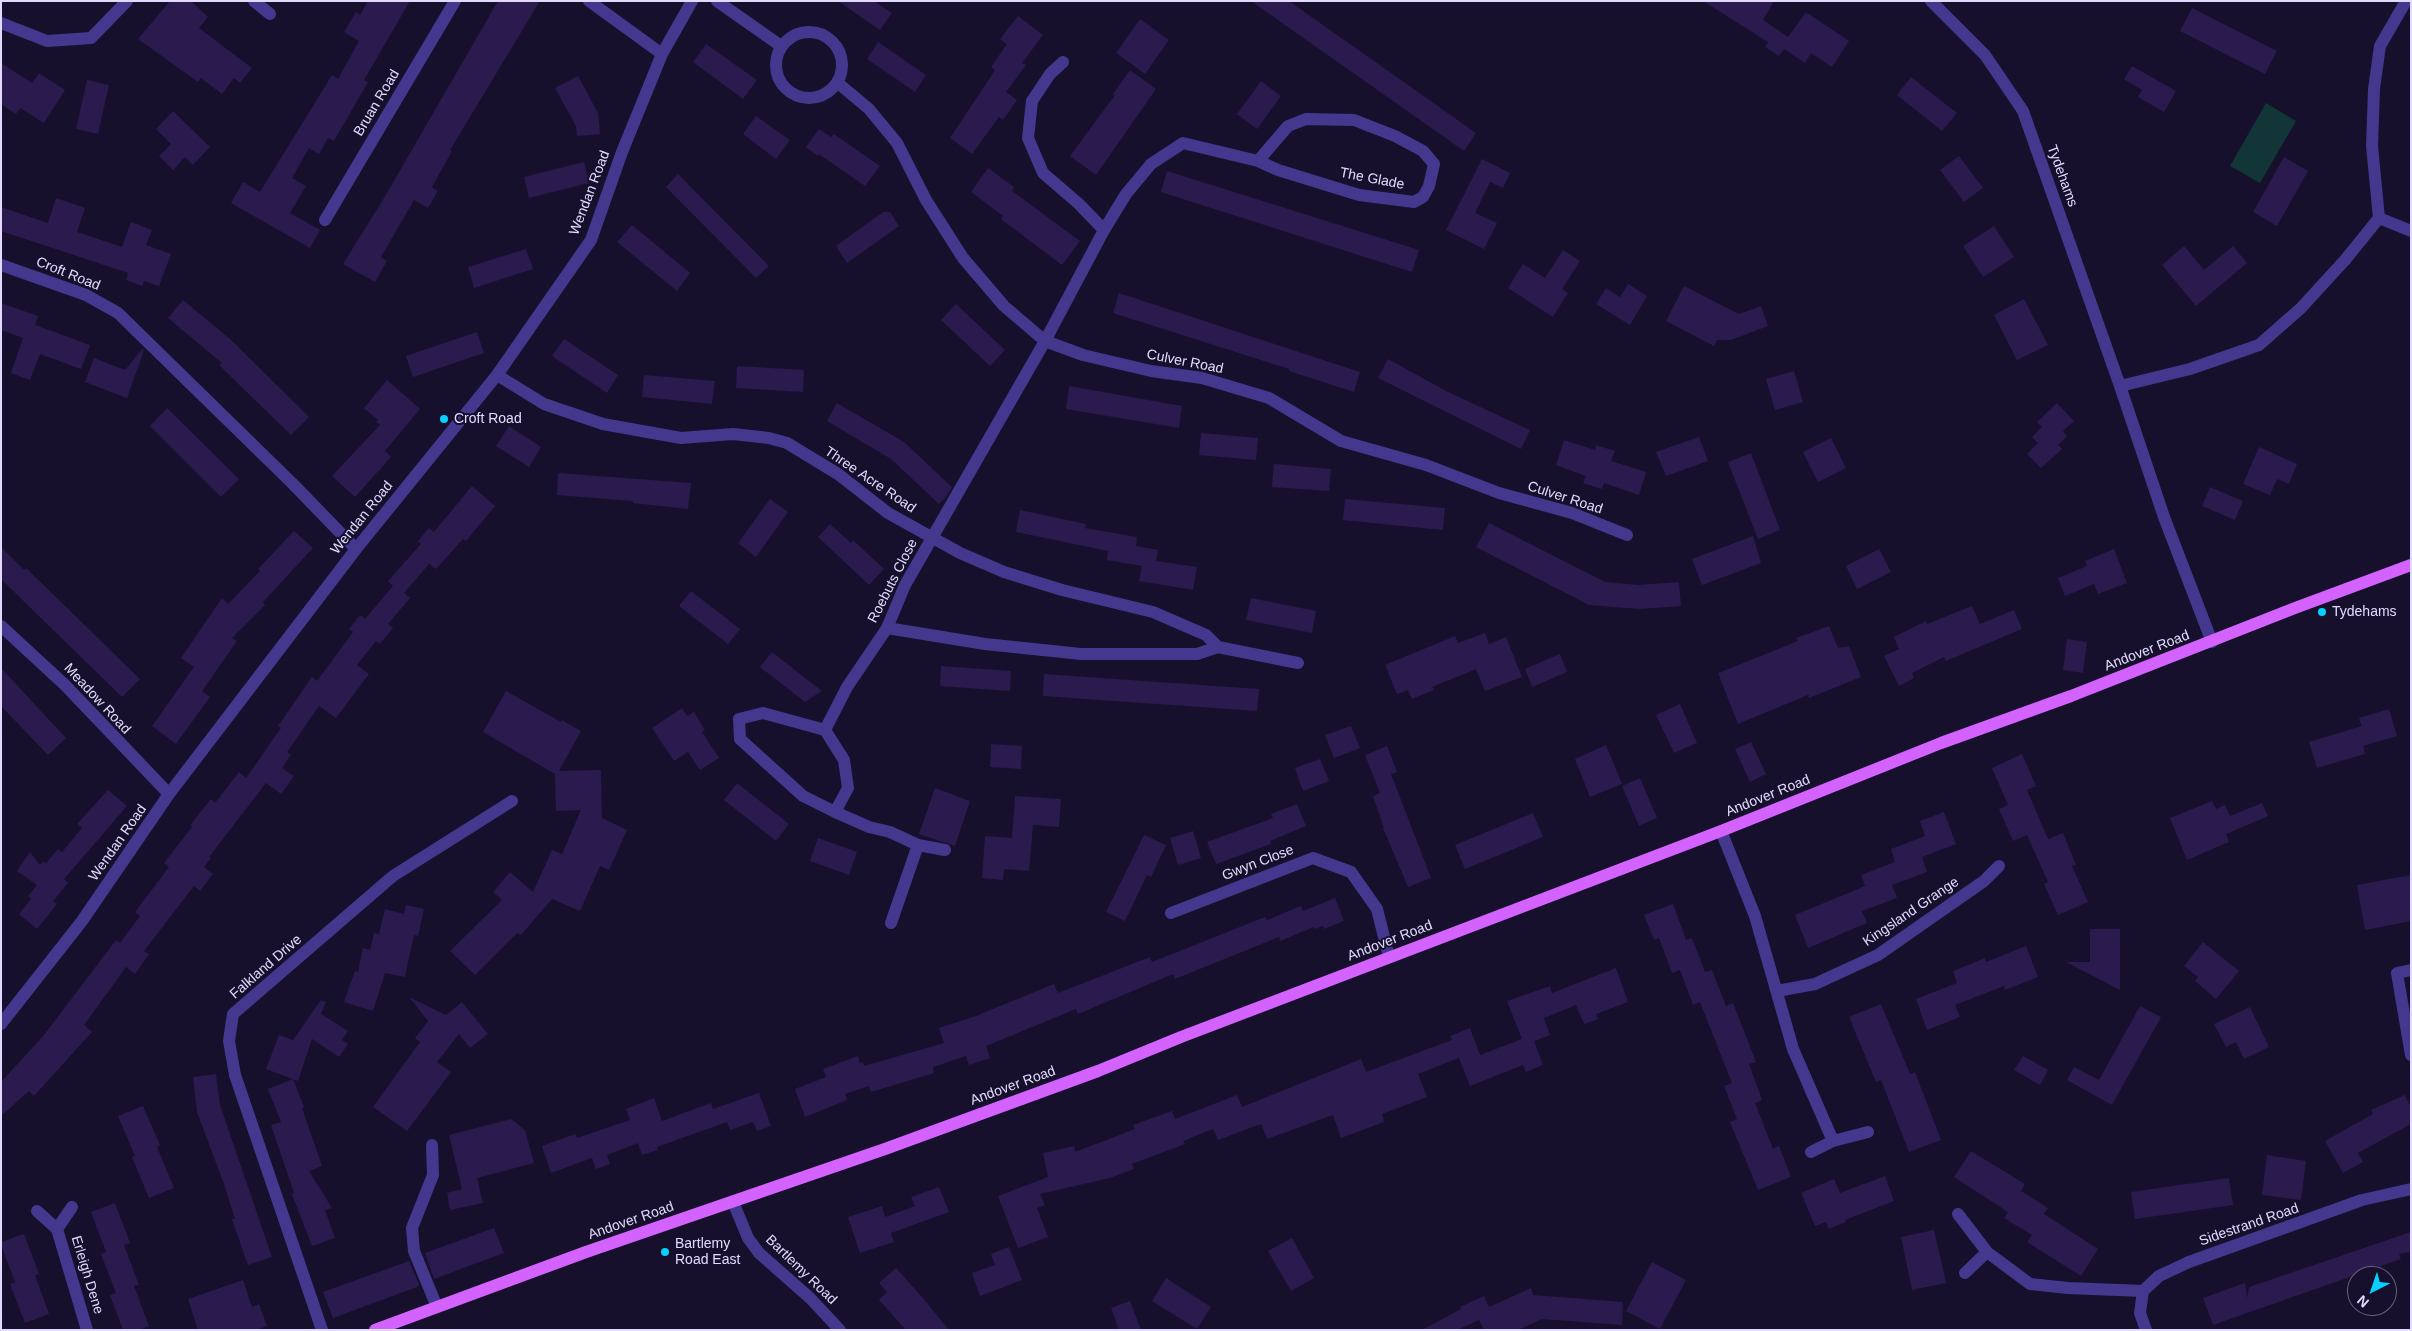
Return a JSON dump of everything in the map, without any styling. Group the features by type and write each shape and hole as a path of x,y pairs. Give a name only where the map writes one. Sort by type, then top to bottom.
{"main road":[{"name":"Andover Road","path":"375,1330 586,1252 733,1202 1098,1071 1389,957 1721,831 1941,743 2212,642 2295,608 2411,565"}],"street":[{"path":"1,24 48,41 91,38 127,1"},
{"path":"254,1 270,14"},
{"name":"Bruan Road","path":"324,220 456,1"},
{"path":"589,1 662,54"},
{"name":"Wendan Road","path":"1,1024 82,921 170,794 356,549 497,375 591,240 622,152 662,54 692,1"},
{"path":"717,1 781,46"},
{"name":"Tydehams","path":"1931,1 1986,55 2023,111 2120,386 2164,518 2212,642"},
{"path":"2120,386 2190,369 2259,345 2301,308 2345,260 2379,218 2372,146 2374,89 2380,46 2406,1"},
{"path":"819,32 836,44 841,57 843,63 838,83 825,95 808,99 791,94 779,80 776,63 781,46 798,33 819,32"},
{"path":"1063,62 1050,74 1032,101 1028,138 1043,173 1079,204 1104,230"},
{"name":"Culver Road","path":"838,83 869,109 897,143 926,200 962,258 1004,306 1045,341 1083,355 1151,371 1202,378 1269,398 1341,441 1426,465 1499,493 1572,513 1628,535"},
{"name":"The Glade","path":"1045,341 1104,230 1126,194 1151,164 1183,143 1258,161 1278,170 1359,194 1414,202 1423,197 1429,186 1434,164 1423,151 1395,136 1354,120 1306,119 1288,126 1258,161"},
{"path":"2379,218 2411,231"},
{"name":"Croft Road","path":"1,265 86,295 118,313 356,549"},
{"name":"Roebuts Close","path":"825,730 848,687 886,628 905,585 1045,341"},
{"name":"Three Acre Road","path":"497,375 544,404 603,424 682,438 733,434 769,438 787,443 838,474 888,513 932,538 1004,572 1062,590 1153,612 1206,634 1218,647"},
{"name":"Meadow Road","path":"1,626 65,685 115,740 170,794"},
{"name":"Three Acre Road","path":"886,628 985,644 1081,654 1197,654 1218,647 1298,663"},
{"path":"835,812 848,788 844,760 825,730 762,713 738,719 740,739 803,796 835,812 869,828 890,832 918,845 945,850"},
{"name":"Falkland Drive","path":"322,1330 235,1075 229,1042 233,1014 392,876 512,801"},
{"path":"1721,831 1754,916 1793,1049 1833,1141"},
{"path":"892,923 918,845"},
{"name":"Gwyn Close","path":"1171,913 1313,858 1351,872 1377,909 1389,957"},
{"name":"Kingsland Grange","path":"1777,991 1815,984 1878,955 1984,881 1999,866"},
{"path":"2411,970 2396,972 2411,1055"},
{"path":"1811,1152 1833,1141 1868,1132"},
{"path":"432,1145 433,1175 412,1228 414,1251 437,1307"},
{"name":"Sidestrand Road","path":"2143,1292 2159,1276 2189,1262 2362,1200 2411,1189"},
{"name":"Bartlemy Road","path":"733,1202 748,1238 759,1253 810,1298 840,1330"},
{"name":"Erleigh Dene","path":"57,1229 72,1207"},
{"name":"Erleigh Dene","path":"38,1211 57,1229 87,1330"},
{"path":"1958,1214 1987,1252 2030,1284 2143,1292 2140,1313 2146,1330"},
{"path":"1965,1272 1987,1252"}],"green space":[{"path":"2266,103 2296,121 2260,183 2230,166"}],"building":[{"path":"170,1 191,1 208,17 199,28 252,68 240,83 234,78 222,94 201,78 198,82 138,39"},
{"path":"368,1 410,1 364,80 368,82 334,141 328,138 319,154 309,148 292,178 306,186 290,213 320,230 310,248 231,203 243,182 260,192 332,75 338,79 359,41 344,32 356,12 360,15"},
{"path":"498,1 540,1 450,150 452,151 432,187 438,191 428,208 414,200 381,257 387,261 375,282 343,264 384,198"},
{"path":"838,1 874,1 892,13 880,30"},
{"path":"1251,1 1289,1 1476,133 1464,151"},
{"path":"1703,1 1774,1 1763,20 1788,37 1806,12 1849,41 1832,67 1811,53 1805,63 1784,49 1779,56 1765,47 1768,42"},
{"path":"2192,8 2277,51 2265,74 2180,31"},
{"path":"1018,16 1043,35 1022,63 1026,65 1006,92 1017,100 1003,120 999,117 972,154 950,138 995,70 991,67 1007,44 1000,39"},
{"path":"1140,19 1169,40 1145,74 1116,53"},
{"path":"878,42 926,75 915,92 867,59"},
{"path":"706,44 757,80 743,99 693,62"},
{"path":"1,63 32,83 39,73 65,90 44,123 20,108 16,114 1,104"},
{"path":"2132,66 2176,91 2164,112 2138,97 2142,90 2124,79"},
{"path":"1130,70 1156,89 1096,175 1070,156 1115,95 1113,94"},
{"path":"578,76 598,113 600,134 577,136 576,126 555,88"},
{"path":"1911,77 1957,113 1942,131 1897,95"},
{"path":"87,80 109,85 98,134 76,129"},
{"path":"1261,81 1281,96 1257,129 1237,114"},
{"path":"173,111 210,147 193,165 185,157 173,170 159,156 171,144 156,129"},
{"path":"756,116 790,140 776,159 743,134"},
{"path":"819,129 831,137 834,134 880,166 865,186 806,147"},
{"path":"1959,156 1983,188 1964,202 1940,170"},
{"path":"2284,157 2308,171 2277,226 2253,212"},
{"path":"1482,159 1510,173 1503,188 1490,182 1475,213 1497,223 1484,249 1446,230"},
{"path":"584,162 589,183 529,198 524,177"},
{"path":"988,168 1014,187 1012,191 1080,241 1062,265 1001,219 1003,216 971,192"},
{"path":"1167,171 1419,250 1412,272 1161,192"},
{"path":"678,174 769,266 756,278 666,187"},
{"path":"56,198 85,208 77,232 122,247 131,222 152,230 146,245 171,254 159,286 144,281 142,286 126,280 128,273 1,231 1,207 48,223"},
{"path":"883,212 890,212 899,226 847,263 836,246"},
{"path":"632,225 690,273 677,291 617,242"},
{"path":"1994,226 2014,257 1983,277 1963,246"},
{"path":"2184,246 2204,270 2233,246 2247,263 2196,306 2162,265"},
{"path":"526,249 533,269 474,288 468,267"},
{"path":"1563,250 1580,261 1562,289 1568,293 1553,317 1508,288 1523,264 1545,278"},
{"path":"1628,284 1647,296 1630,325 1596,304 1606,288 1620,297"},
{"path":"1684,286 1739,314 1761,306 1768,326 1731,340 1717,340 1714,346 1666,321"},
{"path":"1119,293 1360,372 1354,392 1289,371 1289,369 1113,313"},
{"path":"2024,299 2048,345 2017,360 1994,315"},
{"path":"183,300 230,339 309,417 291,435 219,365 222,363 168,318"},
{"path":"1,303 38,316 35,325 90,345 81,369 40,354 30,380 11,373 23,338 1,330"},
{"path":"956,304 1005,350 990,366 941,320"},
{"path":"477,332 484,353 413,377 406,356"},
{"path":"564,339 618,375 607,393 552,356"},
{"path":"143,348 144,350 127,398 85,382 94,358 125,370"},
{"path":"1388,359 1448,392 1530,430 1521,449 1378,378"},
{"path":"737,366 804,370 803,392 736,388"},
{"path":"1794,371 1803,402 1775,410 1766,379"},
{"path":"644,375 715,381 712,404 642,397"},
{"path":"387,380 420,409 385,451 391,457 355,497 332,476 380,425 376,422 378,420 364,408"},
{"path":"1069,386 1182,406 1179,428 1066,409"},
{"path":"837,403 904,442 952,487 946,497 939,504 891,459 827,421"},
{"path":"2057,403 2074,421 2063,431 2067,436 2058,445 2062,449 2041,468 2027,454 2038,443 2032,437 2042,427 2037,422"},
{"path":"167,408 239,479 221,497 150,426"},
{"path":"509,426 541,447 529,467 496,446"},
{"path":"1201,433 1258,438 1256,460 1199,455"},
{"path":"1699,437 1708,461 1666,476 1656,452"},
{"path":"1831,438 1846,468 1818,482 1803,452"},
{"path":"1564,440 1595,450 1596,445 1615,451 1611,461 1646,472 1639,495 1604,483 1602,489 1583,483 1586,476 1556,465"},
{"path":"2259,447 2297,464 2289,484 2277,479 2270,495 2243,484"},
{"path":"1751,453 1780,530 1758,539 1728,462"},
{"path":"1274,464 1331,469 1329,491 1272,487"},
{"path":"558,473 691,483 688,509 633,503 633,501 557,495"},
{"path":"472,486 495,506 466,541 463,539 436,569 429,564 404,593 410,598 388,624 393,628 380,644 376,641 357,665 369,674 336,718 319,706 287,752 291,755 282,768 294,776 281,794 266,783 209,857 211,858 204,867 213,874 200,891 194,886 144,951 149,954 135,974 126,967 84,1025 92,1032 34,1096 29,1091 1,1116 1,1082 44,1035 116,940 120,943 140,916 135,912 169,867 164,863 192,827 190,825 211,799 215,803 239,772 246,778 281,728 278,726 312,677 317,681 353,632 349,629 360,615 365,619 393,586 388,581 421,544 418,541 429,528 434,532"},
{"path":"2210,487 2243,501 2235,520 2202,506"},
{"path":"770,499 788,512 756,557 738,543"},
{"path":"1345,499 1445,508 1443,530 1343,520"},
{"path":"1020,510 1086,524 1085,528 1137,537 1136,546 1158,550 1156,561 1197,567 1193,590 1139,581 1142,566 1107,560 1108,551 1016,532"},
{"path":"1489,523 1605,582 1639,585 1679,582 1681,606 1639,609 1589,605 1476,547"},
{"path":"830,524 851,543 853,540 884,569 869,585 818,537"},
{"path":"294,531 313,548 263,602 265,605 232,638 237,641 202,691 210,697 176,744 152,726 194,667 181,658 222,598 228,604 260,571 258,569"},
{"path":"1753,536 1761,563 1702,585 1692,559"},
{"path":"1,547 24,570 26,568 140,679 122,697 1,579"},
{"path":"1879,549 1891,572 1857,589 1846,566"},
{"path":"2114,549 2127,583 2098,594 2094,584 2065,596 2058,578 2087,566 2085,561"},
{"path":"691,591 740,629 728,644 679,606"},
{"path":"1251,598 1316,611 1312,633 1246,620"},
{"path":"1972,606 1980,624 2014,610 2022,629 1946,661 1944,657 1912,673 1914,678 1899,686 1884,656 1899,649 1894,637 1926,621 1927,624"},
{"path":"1829,626 1838,648 1849,646 1861,677 1809,698 1808,695 1738,724 1718,673 1798,641 1796,638"},
{"path":"1485,633 1489,644 1506,637 1522,677 1485,691 1476,669 1432,687 1434,690 1412,699 1408,690 1397,694 1385,665 1455,636 1458,643"},
{"path":"2067,639 2087,642 2083,673 2063,670"},
{"path":"772,652 822,691 805,702 760,667"},
{"path":"1560,654 1567,672 1532,687 1525,669"},
{"path":"941,666 1011,671 1010,691 940,686"},
{"path":"1,668 66,738 48,755 1,706"},
{"path":"1044,674 1259,689 1257,711 1043,696"},
{"path":"506,691 581,731 559,771 601,770 602,818 627,830 609,870 600,866 580,911 552,899 521,935 517,933 475,975 450,951 502,900 493,892 510,872 533,892 552,850 562,854 581,810 556,811 555,774 483,732"},
{"path":"1680,704 1697,743 1674,753 1656,715"},
{"path":"682,708 687,716 694,712 705,730 702,732 719,758 700,770 688,752 674,761 652,728"},
{"path":"2389,709 2397,736 2363,746 2365,754 2317,768 2309,742 2362,726 2359,718"},
{"path":"1351,726 1360,748 1334,758 1325,735"},
{"path":"1751,742 1766,774 1750,782 1735,749"},
{"path":"991,744 1022,746 1021,769 990,767"},
{"path":"1606,745 1622,784 1590,797 1575,759"},
{"path":"1387,746 1397,772 1391,774 1431,878 1408,887 1383,828 1373,796 1380,793 1365,755"},
{"path":"2022,754 2036,786 2027,790 2048,839 2063,833 2076,865 2072,866 2088,902 2058,915 2044,884 2048,882 2027,835 2013,841 1999,809 2008,805 1992,768"},
{"path":"1320,759 1329,781 1303,791 1295,768"},
{"path":"1640,778 1657,818 1639,826 1622,786"},
{"path":"737,783 789,824 776,841 724,800"},
{"path":"935,788 970,801 955,846 919,834"},
{"path":"108,790 127,806 64,879 68,883 53,901 57,904 37,929 19,914 31,899 28,896 37,885 17,871 30,852 40,865 43,861 46,863 58,849 62,852 82,828 77,824"},
{"path":"1015,796 1061,799 1059,827 1033,825 1029,871 1004,869 1003,880 982,878 985,836 1012,838"},
{"path":"2212,801 2216,809 2225,805 2230,816 2262,803 2268,816 2226,834 2229,842 2187,860 2170,818"},
{"path":"1297,804 1306,826 1270,841 1271,844 1216,864 1207,842 1273,818 1271,814"},
{"path":"1944,812 1956,844 1922,857 1927,872 1892,885 1897,898 1862,911 1867,923 1808,948 1795,915 1865,886 1861,875 1895,862 1891,849 1925,836 1920,821"},
{"path":"1533,813 1543,837 1465,869 1455,845"},
{"path":"1193,831 1201,858 1178,865 1170,838"},
{"path":"1144,835 1166,845 1151,877 1147,875 1125,921 1106,912"},
{"path":"818,838 857,852 849,875 810,861"},
{"path":"2411,875 2411,921 2365,930 2357,885"},
{"path":"1335,898 1344,921 1324,929 1323,926 1314,929 1314,927 1280,941 1279,937 1175,979 1173,974 1078,1014 1076,1009 986,1046 990,1058 969,1065 966,1056 933,1067 934,1073 871,1092 869,1086 845,1094 847,1100 805,1117 795,1089 826,1077 823,1069 858,1056 860,1063 863,1062 864,1066 944,1043 939,1028 976,1016 1054,984 1058,993 1150,957 1152,962 1265,917 1267,920 1301,906 1303,911"},
{"path":"1673,904 1686,940 1692,938 1705,972 1712,970 1726,1006 1733,1003 1756,1062 1749,1064 1762,1100 1755,1103 1773,1149 1779,1146 1791,1177 1758,1190 1730,1122 1737,1119 1724,1086 1732,1083 1700,1002 1693,1005 1680,970 1672,973 1659,938 1654,940 1644,915"},
{"path":"406,905 424,909 418,936 414,935 405,977 385,973 373,1011 344,1002 355,971 358,972 363,948 370,950 374,933 379,934 385,909 404,914"},
{"path":"2090,929 2120,929 2120,990 2066,962 2090,962"},
{"path":"2203,942 2239,971 2216,999 2195,981 2198,977 2184,966"},
{"path":"2026,946 2038,977 2005,990 2004,986 1955,1005 1960,1017 1927,1030 1916,999 1957,983 1953,971 1985,958 1986,962"},
{"path":"1616,968 1628,1002 1596,1014 1598,1019 1584,1024 1576,1005 1544,1018 1550,1035 1534,1041 1543,1065 1526,1072 1523,1065 1470,1086 1459,1058 1418,1074 1427,1097 1382,1114 1384,1122 1341,1138 1333,1115 1267,1139 1261,1124 1218,1140 1213,1129 1183,1141 1185,1144 1132,1164 1134,1169 1110,1178 1040,1194 1045,1205 1037,1208 1048,1237 1018,1248 998,1196 1048,1177 1043,1153 1074,1146 1075,1152 1135,1129 1133,1125 1172,1111 1175,1119 1237,1095 1242,1107 1361,1059 1366,1072 1452,1040 1450,1036 1470,1028 1480,1055 1522,1039 1507,1001 1550,986 1552,993"},
{"path":"409,997 446,1015 462,1002 488,1034 470,1048 459,1034 437,1062 451,1072 407,1131 373,1107 420,1042 415,1038 428,1021"},
{"path":"321,1000 326,1002 321,1014 348,1031 342,1040 348,1044 339,1057 312,1039 298,1081 266,1069 279,1035 293,1040"},
{"path":"1881,1004 1910,1074 1915,1072 1941,1140 1909,1152 1881,1080 1876,1082 1849,1017"},
{"path":"2140,1006 2161,1017 2112,1105 2067,1080 2074,1067 2099,1080"},
{"path":"2250,1007 2269,1047 2244,1059 2236,1042 2226,1047 2214,1024"},
{"path":"2023,1056 2048,1070 2040,1085 2014,1070"},
{"path":"216,1074 220,1105 272,1257 248,1265 232,1219 235,1219 224,1184 197,1112 193,1077"},
{"path":"293,1079 304,1107 302,1108 322,1166 309,1171 332,1208 325,1210 335,1238 312,1246 292,1194 294,1193 271,1125 281,1122 268,1089"},
{"path":"759,1093 771,1126 757,1131 753,1122 730,1130 727,1122 657,1147 658,1150 642,1155 638,1143 607,1155 610,1164 596,1169 592,1158 551,1173 542,1146 575,1134 577,1138 630,1120 626,1109 654,1098 662,1121 711,1103 713,1109"},
{"path":"2405,1095 2411,1108 2411,1124 2358,1153 2363,1162 2343,1173 2325,1141 2373,1114 2371,1110"},
{"path":"143,1106 160,1145 157,1147 174,1188 149,1198 132,1157 135,1156 118,1116"},
{"path":"511,1119 525,1130 534,1163 477,1178 483,1203 450,1210 447,1193 462,1189 449,1135"},
{"path":"1971,1151 2025,1184 2021,1191 2048,1208 2044,1214 2098,1249 2081,1276 2027,1242 2032,1235 2004,1218 2008,1212 1954,1177"},
{"path":"2267,1155 2306,1161 2301,1200 2262,1195"},
{"path":"1885,1176 1894,1201 1845,1220 1846,1222 1829,1229 1826,1222 1815,1226 1801,1193 1834,1179 1840,1193"},
{"path":"2229,1178 2233,1205 2135,1219 2131,1192"},
{"path":"939,1187 949,1212 891,1233 894,1242 860,1253 848,1217 882,1206 885,1217 915,1206 911,1197"},
{"path":"115,1203 130,1243 124,1245 139,1285 134,1286 149,1326 139,1330 123,1330 110,1295 116,1293 101,1254 106,1252 91,1212"},
{"path":"494,1228 504,1253 434,1279 425,1253"},
{"path":"1934,1230 1946,1283 1912,1290 1901,1237"},
{"path":"2411,1232 2411,1252 2399,1254 2401,1259 2381,1266 2347,1266 2347,1278 2213,1325 2203,1298 2245,1283 2247,1298 2249,1287"},
{"path":"24,1234 39,1274 35,1275 49,1314 25,1323 10,1284 15,1282 1,1245 1,1242"},
{"path":"1292,1238 1314,1278 1291,1291 1268,1251"},
{"path":"1009,1247 1022,1280 980,1296 972,1273 995,1265 991,1254"},
{"path":"409,1261 419,1284 417,1287 333,1318 323,1292"},
{"path":"1652,1262 1686,1280 1660,1329 1626,1311"},
{"path":"896,1268 949,1330 906,1330 879,1300 887,1292 879,1283"},
{"path":"1166,1278 1211,1307 1197,1329 1152,1301"},
{"path":"243,1280 252,1307 259,1304 267,1326 256,1330 198,1330 188,1299"},
{"path":"1531,1288 1533,1295 1623,1302 1622,1325 1542,1319 1518,1330 1484,1330 1479,1320 1457,1330 1422,1330 1461,1309 1460,1307 1484,1296 1489,1307"},
{"path":"1130,1301 1141,1330 1119,1330 1111,1308"}],"place":[{"name":"Croft Road","path":"444,419"},
{"name":"Tydehams","path":"2322,612"},
{"name":"Bartlemy Road East","path":"665,1252"}]}
